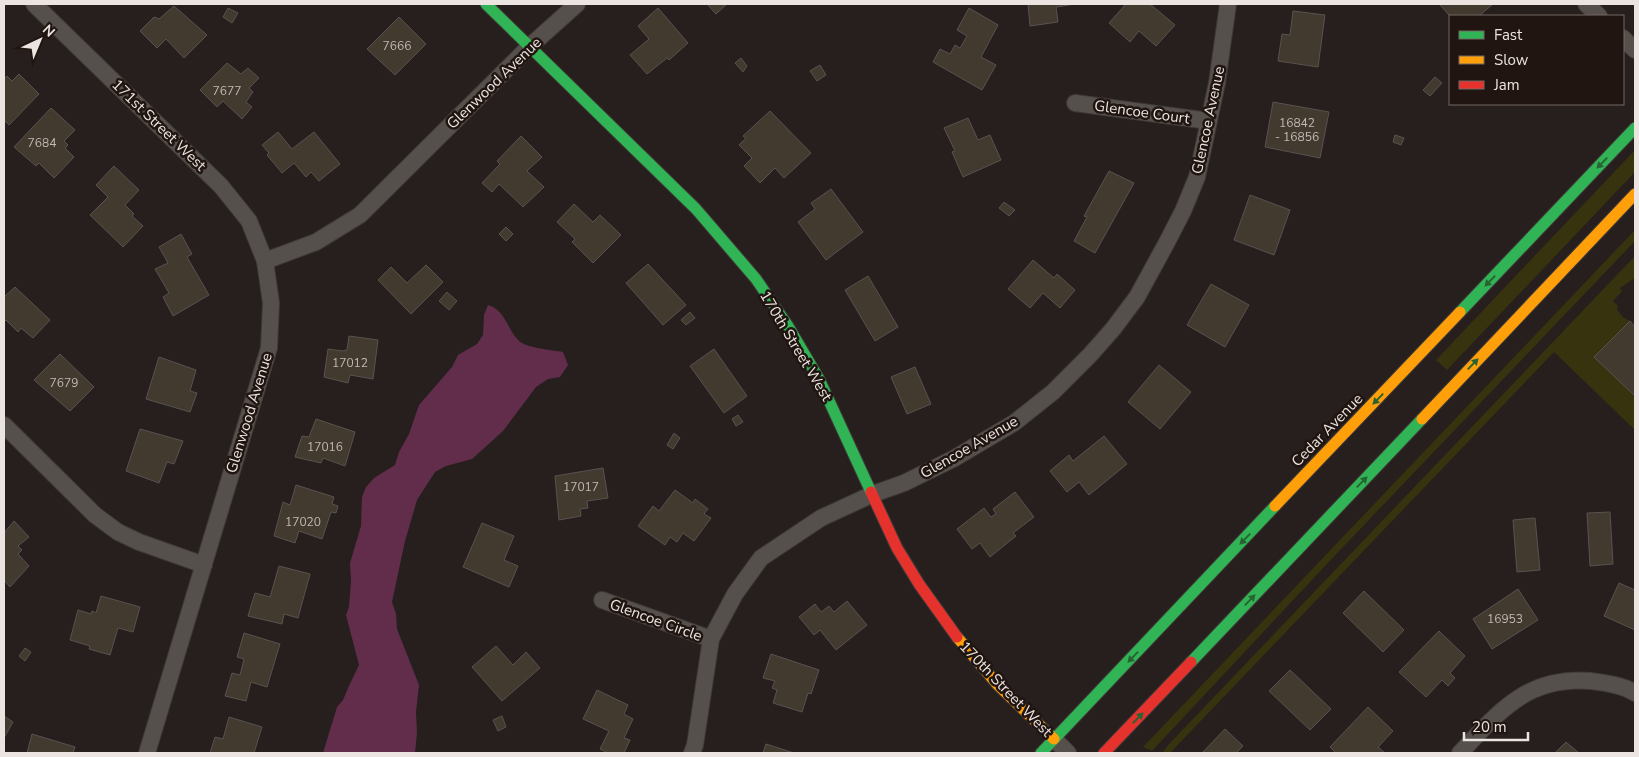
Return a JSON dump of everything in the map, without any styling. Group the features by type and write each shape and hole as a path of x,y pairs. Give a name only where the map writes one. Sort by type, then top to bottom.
{"main road":[{"name":"170th Street West","path":"486,4 696,210 756,279 788,326 819,379 896,548 940,615 964,647 997,684 1054,740"},
{"name":"Cedar Avenue","path":"1041,753 1635,128"},
{"path":"1104,753 1635,194"}],"street":[{"name":"171st Street West","path":"34,4 221,186 249,221 265,261"},
{"name":"Glenwood Avenue","path":"147,753 269,348 271,302 265,261 316,242 360,215 529,47 577,4"},
{"name":"Glencoe Avenue","path":"692,753 695,745 711,639 735,594 761,558 821,518 873,494 904,483 953,459 1014,423 1053,392 1090,355 1113,329 1137,297 1183,211 1197,177 1217,83 1228,4"},
{"path":"1586,4 1598,15"},
{"path":"1624,39 1635,50"},
{"name":"Glencoe Court","path":"1075,103 1209,121"},
{"path":"4,425 95,515 118,532 139,542 204,565"},
{"name":"Glencoe Circle","path":"602,600 711,639"},
{"path":"1460,753 1511,703 1528,692 1552,683 1599,682 1626,688 1635,693"},
{"name":"170th Street West","path":"1054,740 1068,753"}],"shaded area":[{"path":"1635,150 1635,172 1447,370 1436,360"},
{"path":"1635,230 1635,241 1324,567 1152,751 1143,747"},
{"path":"1635,256 1635,278 1620,288 1622,291 1613,301 1618,306 1617,310 1624,318 1630,321 1595,357 1635,396 1635,430 1554,352 1170,753 1162,753 1170,743"},
{"path":"488,305 494,307 502,315 521,343 532,347 563,352 568,365 560,377 548,379 536,387 503,431 472,459 446,466 435,472 417,500 405,541 392,602 396,614 397,629 419,685 415,753 323,753 337,707 343,700 359,665 346,615 349,607 351,581 350,563 361,526 362,497 366,487 374,478 395,465 419,405 452,367 458,355 477,344 483,335 484,315"}],"building":[{"path":"707,4 727,4 716,14"},
{"path":"1028,4 1075,4 1056,7 1058,22 1030,26"},
{"path":"1126,4 1150,4 1175,25 1156,46 1139,31 1130,42 1109,23"},
{"path":"1439,4 1493,4 1480,15 1449,15"},
{"path":"174,6 207,35 184,58 166,39 157,48 140,31 154,17 159,19"},
{"path":"228,8 238,13 232,23 223,17"},
{"path":"658,8 688,43 669,60 667,58 647,74 630,55 649,39 638,26"},
{"path":"969,8 998,25 981,57 996,65 982,90 933,62 940,49 950,54 955,45 960,48 967,36 957,30"},
{"path":"1293,11 1325,15 1318,67 1278,61 1282,34 1290,35"},
{"path":"399,17 426,44 395,75 367,49"},
{"path":"741,58 747,66 743,72 735,63"},
{"path":"227,63 241,74 248,68 259,78 249,88 253,92 246,102 252,107 242,119 223,101 217,107 200,90"},
{"path":"820,65 826,75 817,81 810,71"},
{"path":"19,74 39,94 9,125 4,120 4,79 7,76 12,81"},
{"path":"1435,77 1442,83 1430,96 1423,90"},
{"path":"1273,102 1329,112 1320,158 1265,147"},
{"path":"51,108 75,130 64,141 68,145 65,148 74,157 54,178 39,163 36,166 14,147"},
{"path":"770,111 811,153 784,178 775,168 760,183 744,166 752,158 739,145 746,138 743,136"},
{"path":"968,118 978,140 990,135 1001,160 963,177 952,152 955,151 944,128"},
{"path":"278,132 292,149 314,132 340,164 319,181 311,172 306,177 294,163 282,173 267,155 269,153 262,145"},
{"path":"1395,135 1404,138 1401,145 1393,142"},
{"path":"521,136 542,157 527,171 544,187 523,207 499,184 492,192 482,183 500,164 497,161"},
{"path":"114,166 139,190 125,205 134,214 132,216 143,226 123,247 90,215 108,197 96,185"},
{"path":"1109,171 1134,183 1095,253 1074,241 1087,217 1084,216"},
{"path":"831,189 863,232 826,260 798,222 815,209 811,203"},
{"path":"1250,195 1290,210 1274,255 1234,240"},
{"path":"1004,202 1015,210 1009,216 999,208"},
{"path":"574,204 593,222 600,215 621,235 593,263 572,242 575,239 557,222"},
{"path":"506,227 513,234 506,241 499,234"},
{"path":"181,234 192,254 187,257 209,295 173,316 163,297 169,293 155,269 168,263 159,247"},
{"path":"1033,260 1054,278 1057,274 1075,290 1060,308 1043,293 1030,308 1008,289"},
{"path":"648,264 686,305 663,325 626,283"},
{"path":"426,265 443,282 411,314 378,280 391,267 407,283"},
{"path":"868,276 898,327 875,341 845,290"},
{"path":"1211,284 1249,305 1225,347 1187,325"},
{"path":"15,287 50,320 33,338 21,328 18,332 6,320 4,322 4,297"},
{"path":"447,292 457,301 449,310 439,301"},
{"path":"690,312 695,318 686,325 681,320"},
{"path":"1630,321 1635,327 1635,396 1594,357"},
{"path":"349,336 378,340 373,379 350,375 348,383 324,377 328,349 347,350"},
{"path":"714,349 747,396 724,413 690,366"},
{"path":"60,354 94,387 70,411 34,380"},
{"path":"159,357 196,370 190,391 197,393 190,412 146,399"},
{"path":"1159,365 1191,392 1160,429 1128,402"},
{"path":"915,367 931,404 907,414 891,377"},
{"path":"738,415 743,422 736,426 732,419"},
{"path":"316,419 355,432 345,466 323,458 321,463 295,457 302,436 309,437"},
{"path":"140,429 183,441 174,464 167,462 159,483 126,471"},
{"path":"674,433 680,438 673,449 667,445"},
{"path":"1104,436 1127,464 1089,495 1079,482 1067,492 1050,471 1069,455 1073,461"},
{"path":"603,468 608,498 587,501 588,508 580,509 581,516 559,520 555,476"},
{"path":"296,485 334,497 332,504 338,506 336,513 331,512 322,539 299,531 295,543 274,536 283,502 290,505"},
{"path":"675,490 693,503 695,499 708,509 704,514 711,518 694,541 683,533 677,542 670,537 665,545 638,526 653,506 659,511"},
{"path":"1015,492 1034,517 1013,533 1016,536 990,557 980,543 972,549 957,529 984,508 991,517 996,514 993,509"},
{"path":"1610,512 1613,564 1590,566 1587,513"},
{"path":"1535,518 1540,570 1517,572 1513,520"},
{"path":"14,521 29,537 18,546 22,550 18,554 29,566 10,587 4,580 4,533"},
{"path":"482,523 514,536 504,560 518,566 509,587 463,567"},
{"path":"279,566 310,574 298,618 284,614 282,624 248,616 255,593 270,597"},
{"path":"1619,583 1635,590 1635,630 1604,616"},
{"path":"1518,589 1538,620 1492,649 1473,619"},
{"path":"1364,591 1404,630 1383,652 1343,613"},
{"path":"101,596 140,607 133,632 118,628 110,655 89,649 90,646 70,640 78,610 91,614 92,611 96,613"},
{"path":"847,601 867,625 836,650 820,630 814,635 799,617 815,604 821,612 829,606 834,612"},
{"path":"1439,631 1465,656 1450,673 1455,678 1448,686 1442,680 1426,697 1399,672"},
{"path":"244,633 280,644 267,687 251,682 246,701 225,696 232,673 240,675 244,659 237,657"},
{"path":"496,646 513,665 526,652 540,668 502,701 472,667"},
{"path":"25,648 31,652 25,661 19,656"},
{"path":"771,654 819,670 811,694 808,693 802,712 773,703 777,690 772,688 775,681 763,678"},
{"path":"1290,670 1331,709 1310,730 1269,691"},
{"path":"597,690 628,705 624,714 633,719 624,738 630,740 624,753 608,753 600,749 609,731 583,719"},
{"path":"1368,707 1393,731 1378,747 1385,753 1336,753 1330,747"},
{"path":"4,716 13,722 4,738"},
{"path":"502,716 506,727 498,731 493,720"},
{"path":"229,717 262,727 254,753 210,753 215,737 223,739"},
{"path":"1225,729 1243,746 1236,753 1202,753"},
{"path":"32,734 75,747 73,753 27,753"},
{"path":"1566,742 1579,753 1555,753"},
{"path":"766,744 794,753 763,753"}],"traffic: fast":[{"path":"486,4 696,209 756,279 788,326 819,379 871,492"},
{"path":"1460,312 1635,128"},
{"path":"1191,662 1422,419"},
{"path":"1041,753 1275,506"}],"traffic: slow":[{"path":"1422,419 1635,194"},
{"path":"1275,506 1460,312"},
{"path":"957,637 997,684 1054,739"}],"traffic: jam":[{"path":"871,492 897,548 919,584 957,637"},
{"path":"1104,753 1191,662"}]}
